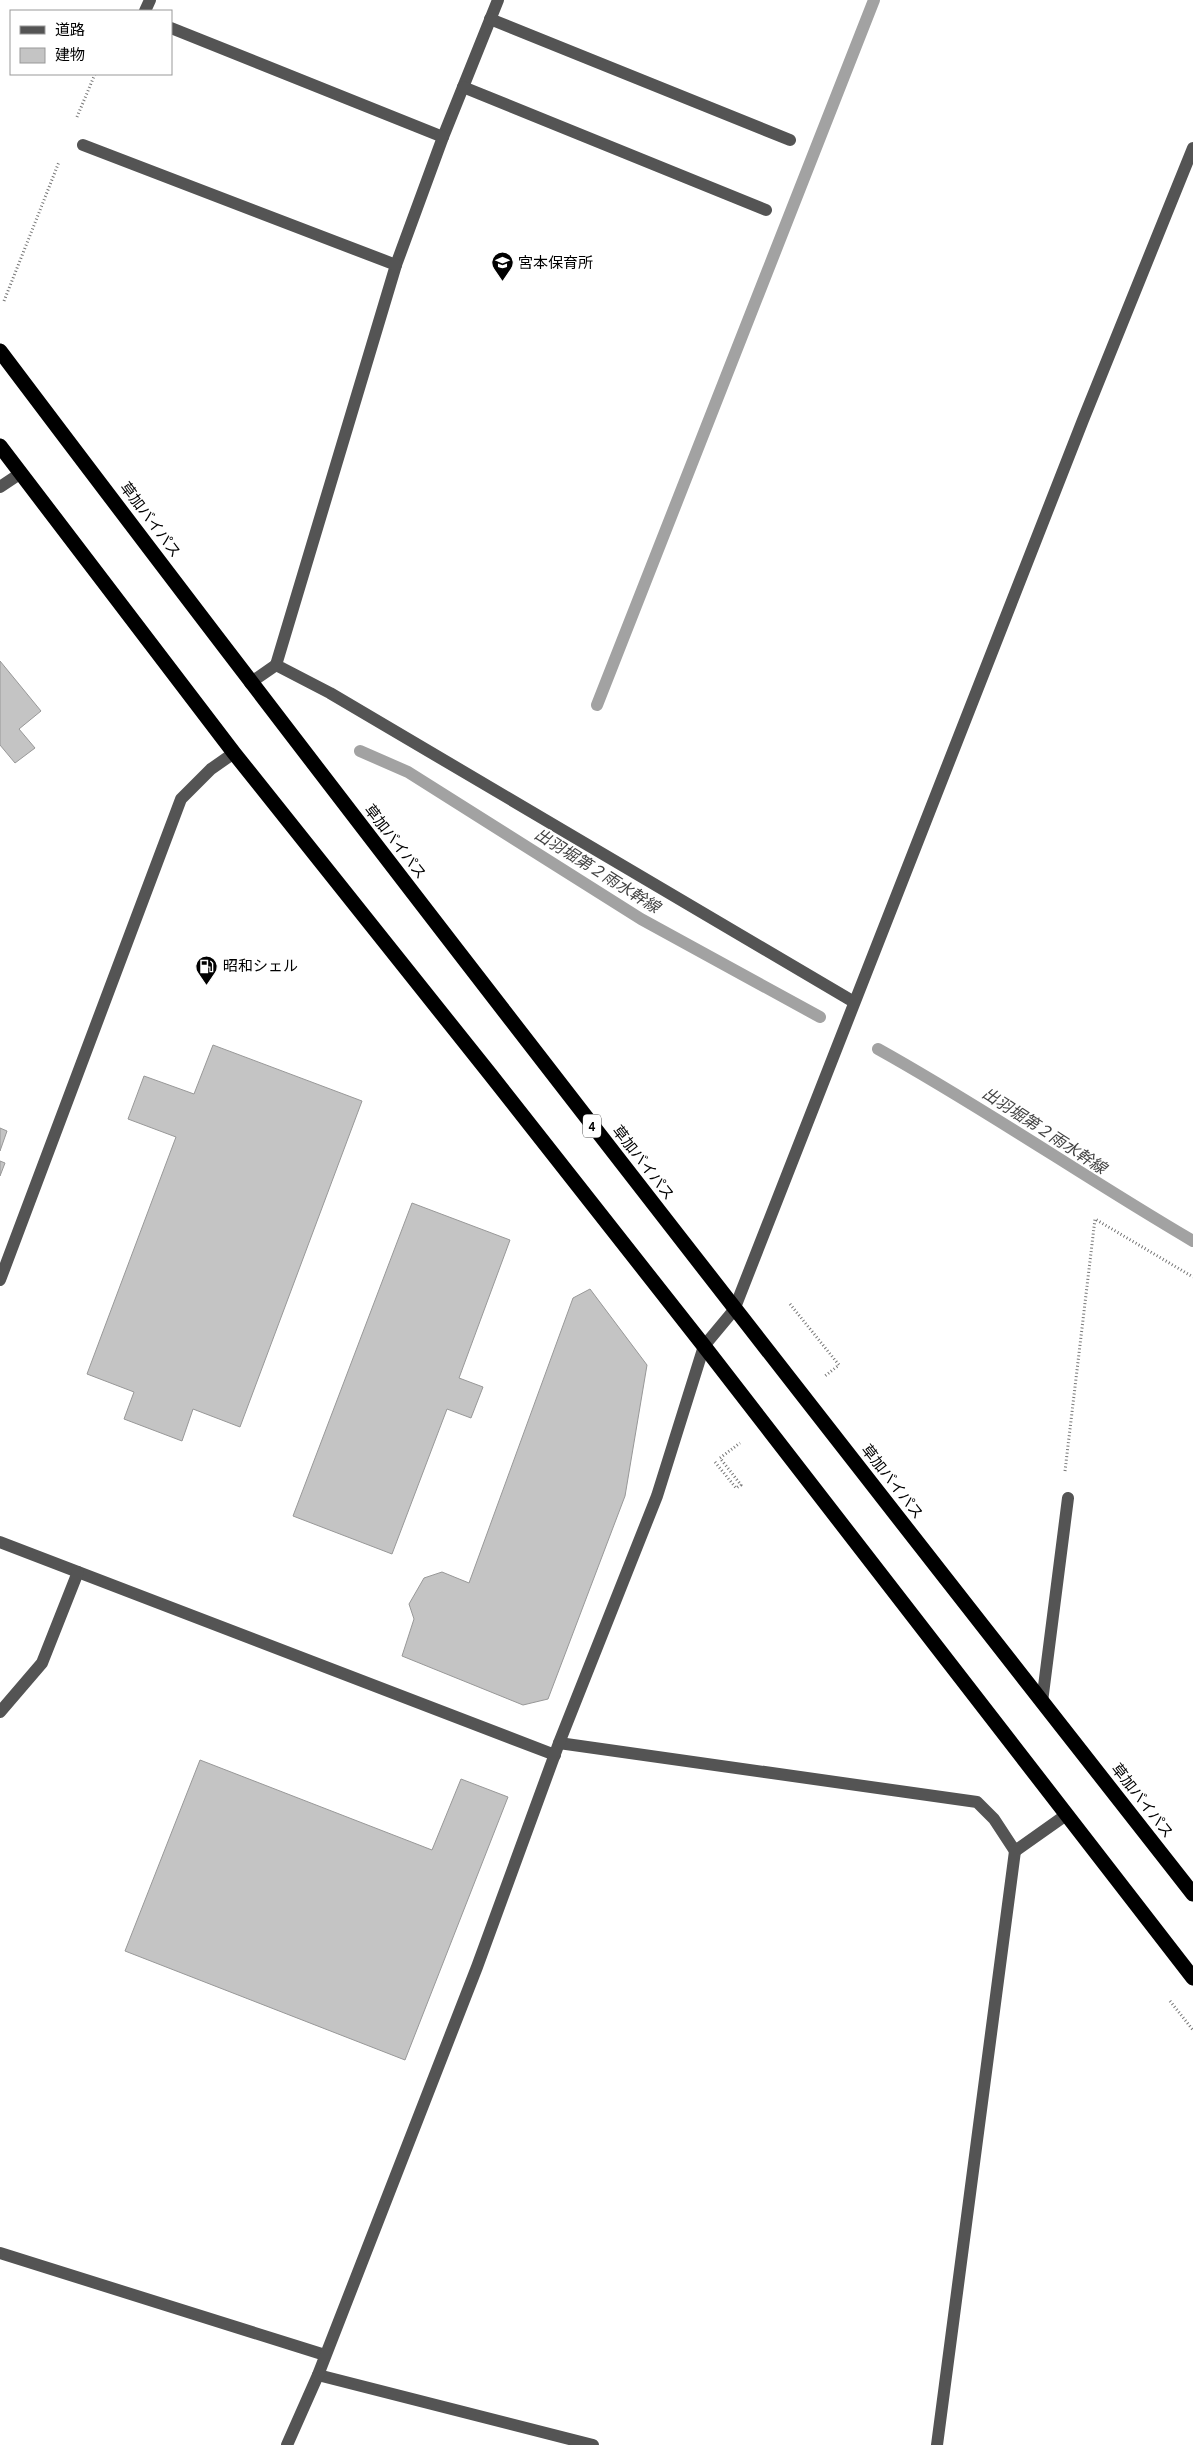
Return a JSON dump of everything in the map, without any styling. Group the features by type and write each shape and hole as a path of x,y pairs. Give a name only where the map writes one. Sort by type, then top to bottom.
{"highway":[{"name":"草加バイパス","path":"0,351 250,683 734,1310 1193,1894"},
{"path":"0,446 234,753 704,1346 1193,1978"}],"street":[{"path":"250,683 276,665 396,265 443,137 498,0"},
{"path":"490,19 790,140"},
{"path":"172,28 443,137"},
{"path":"464,87 766,210"},
{"path":"83,146 396,265"},
{"path":"288,2445 326,2355 477,1967 557,1749 657,1496 704,1346 734,1310 1083,420 1193,148"},
{"path":"0,487 21,473"},
{"path":"276,665 330,693 854,1002"},
{"path":"0,1280 181,799 212,769 234,753"},
{"path":"1042,1702 1068,1498"},
{"path":"0,1542 557,1749 977,1802 994,1819 1015,1851 937,2445"},
{"path":"0,1712 42,1663 78,1572"},
{"path":"1015,1851 1066,1815"},
{"path":"0,2253 326,2355"},
{"path":"318,2375 592,2445"}],"path":[{"path":"77,118 95,75"},
{"path":"4,301 62,154"},
{"path":"1068,1498 1064,1484 1095,1219 1193,1277"},
{"path":"790,1304 839,1365"},
{"path":"715,1462 736,1488 741,1485 720,1458"}],"building":[{"path":"0,661 41,711 19,729 35,748 15,763 0,745"},
{"path":"213,1045 362,1101 240,1427 193,1409 182,1441 124,1419 134,1392 87,1374 176,1137 128,1119 144,1076 194,1094"},
{"path":"0,1128 7,1131 0,1151"},
{"path":"0,1161 5,1163 0,1176"},
{"path":"412,1203 510,1240 459,1378 483,1387 471,1418 447,1409 392,1554 293,1516"},
{"path":"590,1289 647,1365 625,1496 548,1699 523,1705 402,1656 414,1619 409,1604 424,1578 442,1572 469,1583 573,1298"},
{"path":"200,1760 432,1850 461,1779 508,1797 405,2060 125,1951"}],"waterway":[{"path":"597,705 874,0"},
{"name":"出羽堀第２雨水幹線","path":"360,751 408,772 641,919 820,1017"},
{"name":"出羽堀第２雨水幹線","path":"878,1049 958,1096 1193,1241"}],"place":[{"name":"宮本保育所","path":"502,282"},
{"name":"昭和シェル","path":"207,985"}]}
